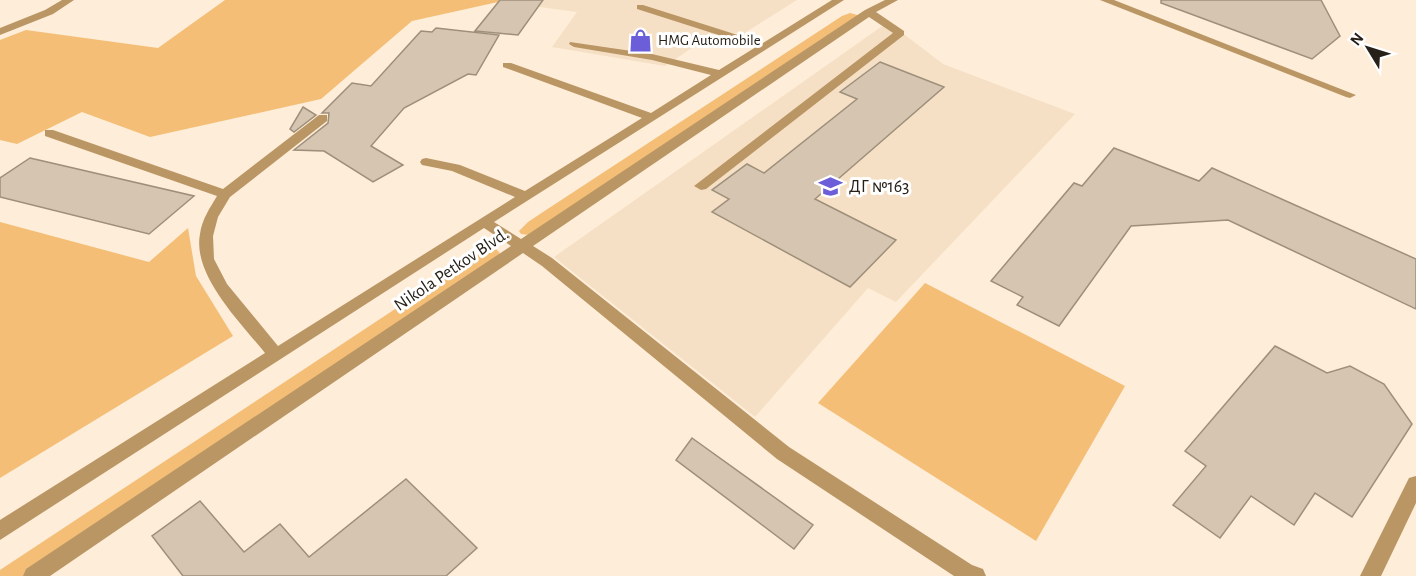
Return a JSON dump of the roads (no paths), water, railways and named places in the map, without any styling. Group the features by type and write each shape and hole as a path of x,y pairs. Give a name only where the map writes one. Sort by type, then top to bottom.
{"street":[{"path":"0,32 49,12 69,0"},
{"name":"Nikola Petkov Blvd.","path":"0,531 484,222 839,0"},
{"name":"Nikola Petkov Blvd.","path":"33,576 869,12 893,0"},
{"path":"1105,0 1350,95"},
{"path":"640,7 765,46"},
{"path":"701,186 900,33 869,12"},
{"path":"573,44 652,57 721,74"},
{"path":"507,65 652,117"},
{"path":"276,355 220,287 207,259 206,236 211,217 225,194 323,118"},
{"path":"49,133 225,194"},
{"path":"426,162 455,168 526,196"},
{"path":"484,222 548,262 783,453 967,573 976,576"},
{"path":"1370,576 1416,484"}],"place":[{"name":"HMG Automobile","path":"640,40"},
{"name":"ДГ №163","path":"831,186"}]}
